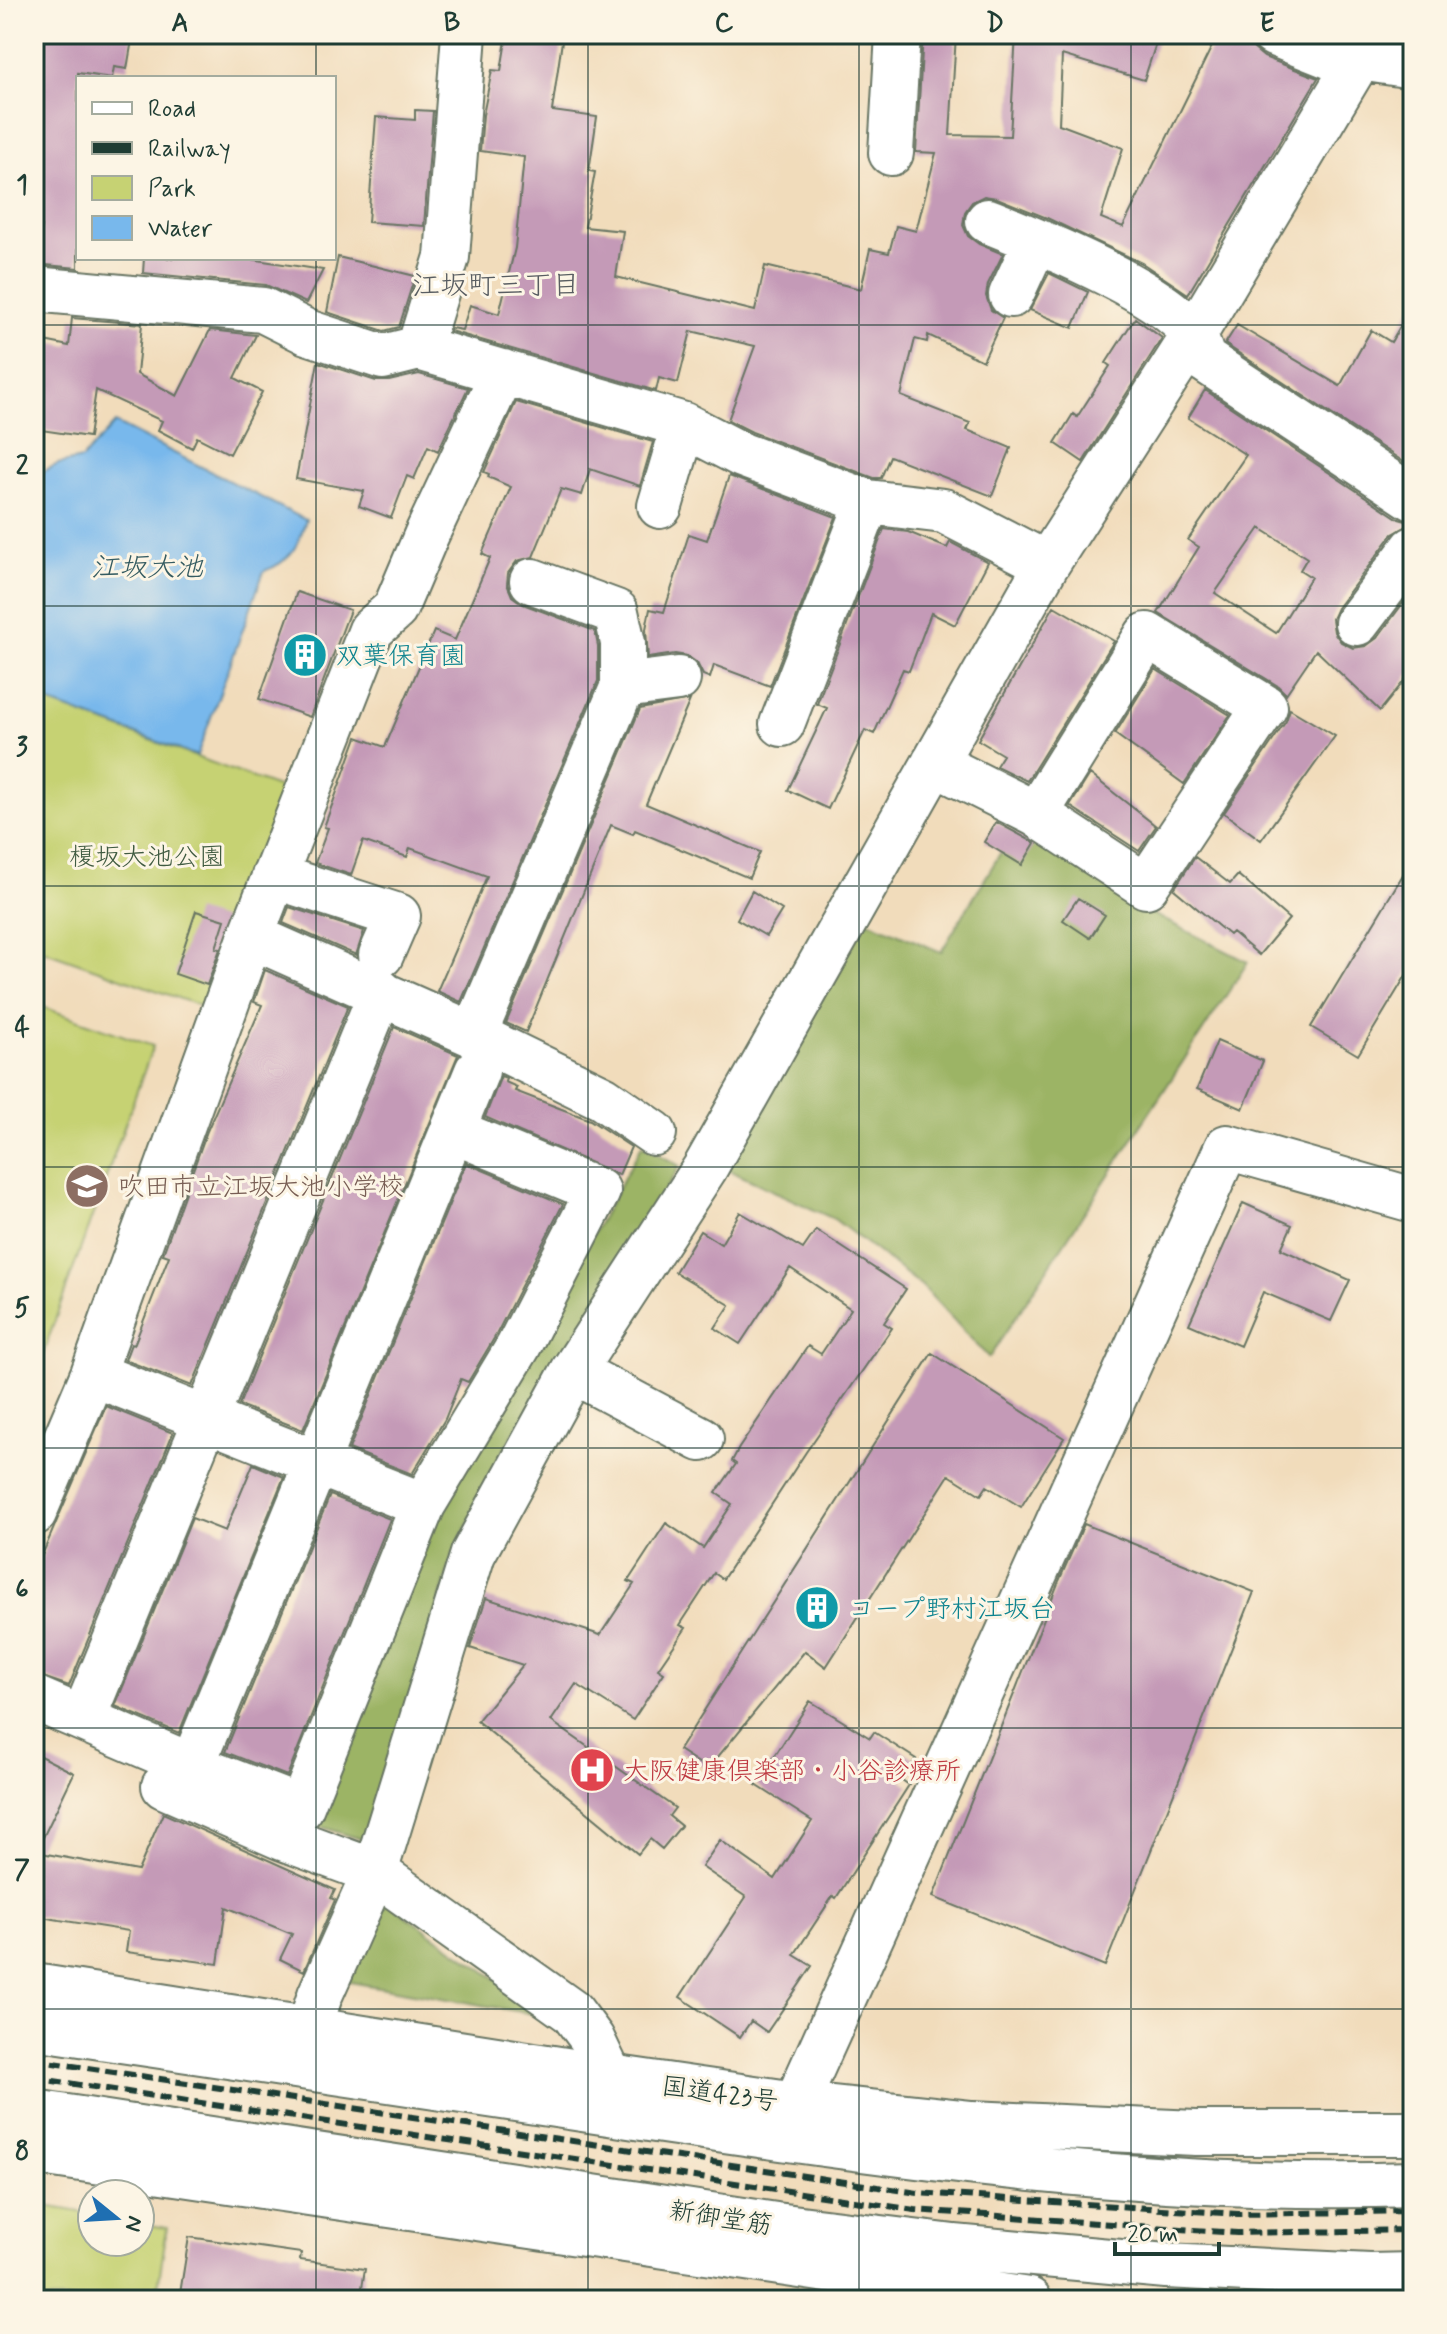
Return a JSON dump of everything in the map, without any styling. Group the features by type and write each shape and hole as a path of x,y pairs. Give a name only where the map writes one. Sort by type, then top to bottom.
{"main road":[{"path":"419,348 447,257 464,34"},
{"path":"891,153 898,34"},
{"path":"1274,34 1337,59 1367,46 1413,66"},
{"path":"309,2029 320,1995 375,1872 473,1554 573,1371 705,1168 1047,564 1194,335 1367,46"},
{"path":"988,221 1132,287 1174,314 1194,335 1203,359 1413,498"},
{"path":"1011,295 1036,241"},
{"path":"34,289 263,310 307,332 383,357 419,348 684,425 742,455 868,502 944,511 1047,564"},
{"path":"34,1513 93,1374 251,936 371,630 395,609 503,372"},
{"path":"660,506 684,425"},
{"path":"782,724 868,502"},
{"path":"1357,623 1413,549"},
{"path":"192,1766 453,1131 475,1053 623,686 623,643 616,612 532,581"},
{"path":"934,763 1036,814 1146,886 1265,707 1147,635 1036,814"},
{"path":"623,686 678,679"},
{"path":"83,1719 381,973 398,916 274,876"},
{"path":"251,936 381,973 475,1053 603,1098 654,1133"},
{"path":"34,1698 192,1766 301,1808 423,1505 518,1347 598,1191 453,1131"},
{"path":"796,2104 1227,1147 1413,1200"},
{"path":"573,1371 701,1439"},
{"path":"93,1374 423,1505"},
{"path":"34,1727 283,1838 375,1872 572,2012 592,2039 610,2077"},
{"name":"国道423号","path":"34,1986 796,2104 987,2123 1196,2133 1413,2133"},
{"path":"34,2027 780,2138 969,2161 1186,2182 1413,2184"},
{"name":"新御堂筋","path":"34,2112 776,2225 954,2247 1166,2266 1370,2276 1413,2275"},
{"path":"34,2152 1029,2300"}],"green space":[{"name":"榎坂大池公園","path":"34,697 291,792 206,1008 34,947"},
{"path":"1019,822 1139,907 1248,962 989,1358 922,1286 834,1219 720,1166 859,917 941,952"},
{"path":"34,1004 153,1046 34,1379"},
{"path":"642,1145 680,1166 504,1449 453,1555 367,1841 312,1824 438,1513"},
{"path":"379,1897 551,2017 344,1981"},
{"path":"34,2204 76,2211 76,2258 156,2258 156,2226 167,2228 156,2300 43,2300 34,2281"}],"water":[{"name":"江坂大池","path":"115,423 306,520 292,552 281,563 264,571 197,756 34,697 34,476 58,464 82,459"}],"building":[{"path":"34,34 133,34 127,69 114,67 112,76 78,73 76,76 78,268 35,264 42,226 34,225"},
{"path":"507,34 563,34 552,111 597,117 589,171 595,172 585,227 623,231 616,277 755,311 765,266 861,289 870,249 889,253 896,226 916,231 936,153 916,152 923,34 956,34 950,135 1010,136 1016,34 1159,34 1144,80 1062,55 1059,124 1123,148 1101,218 1123,227 1218,34 1250,34 1254,49 1264,57 1318,78 1188,294 1142,263 1047,218 997,198 984,196 972,202 965,212 963,225 968,236 1003,254 988,284 986,296 991,310 1003,318 983,361 928,335 927,342 915,339 901,396 970,423 967,430 1011,448 992,496 890,456 881,478 874,478 728,420 755,346 691,331 678,383 659,378 656,391 450,331 451,328 462,330 470,305 499,314 515,248 524,157 480,151 492,70 501,71"},
{"path":"415,110 433,111 424,226 368,222 376,117 415,120"},
{"path":"338,257 415,276 399,327 384,331 327,312"},
{"path":"144,260 257,260 323,270 306,303 266,285 143,273"},
{"path":"1049,273 1088,292 1073,328 1030,310"},
{"path":"1413,304 1413,468 1225,344 1237,325 1340,386 1371,330 1391,342"},
{"path":"72,318 142,324 137,374 177,396 210,330 256,335 235,378 262,392 230,454 197,437 192,448 158,430 162,421 96,390 89,437 34,429 34,339 69,346"},
{"path":"1135,318 1162,338 1083,462 1055,443 1073,414 1077,417 1110,366 1106,363"},
{"path":"318,362 376,381 419,374 468,388 438,451 428,446 414,479 407,476 391,518 359,506 364,491 296,479"},
{"path":"1205,390 1399,519 1413,523 1393,534 1332,619 1334,632 1341,642 1353,648 1366,646 1377,638 1413,590 1413,670 1380,711 1316,650 1286,694 1278,686 1158,613 1199,547 1188,540 1246,455 1188,418","holes":["1260,528 1307,558 1300,570 1311,577 1276,633 1215,593"]},
{"path":"516,402 653,442 640,486 590,469 582,495 561,489 533,557 517,561 508,573 507,584 512,596 523,604 595,631 598,681 461,1002 437,991 487,876 410,848 407,857 363,841 351,875 315,863 328,828 324,827 357,737 385,747 434,631 455,640 490,558 482,554 511,487 488,477 489,474 484,472"},
{"path":"729,476 836,517 770,686 714,665 710,678 703,675 697,663 687,656 675,654 648,658 646,629 650,609 664,612 689,534 707,540"},
{"path":"884,529 908,532 947,548 950,542 988,562 955,625 931,613 909,671 903,669 874,734 865,730 828,809 788,790 827,708 817,704"},
{"name":"双葉保育園","path":"297,592 350,610 310,717 259,699"},
{"path":"1054,606 1114,641 1027,781 996,766 1003,755 978,740"},
{"path":"1155,669 1230,715 1184,784 1115,734"},
{"path":"690,700 646,804 760,852 749,878 635,830 633,834 611,825 526,1032 506,1023 640,709"},
{"path":"1290,709 1335,736 1261,840 1224,813 1286,721"},
{"path":"1090,774 1156,826 1139,851 1070,806"},
{"path":"996,822 1035,843 1022,865 984,842"},
{"path":"1195,857 1230,884 1238,875 1289,919 1259,955 1232,932 1229,935 1174,889"},
{"path":"1413,858 1413,964 1358,1055 1311,1027"},
{"path":"752,891 782,910 766,936 737,919"},
{"path":"1078,898 1105,915 1090,938 1063,920"},
{"path":"289,907 364,931 356,955 283,923"},
{"path":"196,911 225,920 216,948 220,949 207,985 175,974"},
{"path":"265,970 348,1006 192,1386 125,1360 131,1344 134,1345 169,1256 163,1254 207,1131 262,1005 254,1002"},
{"path":"394,1027 458,1055 303,1430 239,1405"},
{"path":"1217,1041 1263,1061 1243,1109 1197,1089"},
{"path":"501,1076 506,1078 505,1082 517,1087 515,1091 590,1120 631,1147 619,1175 485,1117"},
{"path":"466,1163 563,1204 496,1335 468,1382 461,1379 445,1419 412,1474 349,1449"},
{"path":"1243,1203 1292,1225 1281,1249 1350,1280 1331,1321 1263,1292 1240,1346 1189,1324"},
{"path":"740,1212 803,1249 816,1230 906,1289 884,1323 892,1328 723,1579 714,1573 680,1625 686,1628 658,1669 664,1673 633,1720 576,1684 551,1721 675,1808 669,1816 681,1826 662,1849 650,1839 638,1854 477,1721 523,1665 470,1648 486,1598 600,1635 634,1584 628,1581 666,1523 703,1548 732,1504 716,1493 736,1464 732,1461 739,1448 808,1346 821,1354 851,1309 790,1268 740,1344 715,1328 730,1305 675,1272 700,1231 721,1244"},
{"name":"コープ野村江坂台","path":"932,1353 1064,1438 1021,1507 987,1486 981,1495 949,1475 826,1667 805,1651 708,1769 679,1750"},
{"path":"106,1406 173,1433 69,1686 34,1674 34,1574"},
{"path":"253,1464 284,1477 179,1733 115,1706 192,1518 225,1531"},
{"path":"330,1495 390,1519 287,1776 225,1752"},
{"path":"1084,1524 1254,1592 1105,1966 933,1897"},
{"path":"810,1701 870,1738 874,1732 916,1759 902,1780 909,1785 836,1898 833,1896 794,1955 812,1966 767,2032 751,2021 740,2037 680,1997 746,1897 702,1867 720,1840 775,1879 812,1821 756,1785"},
{"path":"34,1753 74,1773 36,1852 138,1871 163,1813 335,1890 331,1898 335,1900 304,1971 280,1959 292,1934 226,1907 218,1964 126,1952 129,1931 34,1916"},
{"path":"189,2237 301,2253 300,2260 365,2269 360,2300 179,2300"}],"railway":[{"path":"34,2060 918,2193 1238,2214 1413,2211"},
{"path":"34,2078 915,2210 1237,2233 1413,2230"}],"place":[{"name":"双葉保育園","path":"305,655"},
{"name":"吹田市立江坂大池小学校","path":"87,1186"},
{"name":"コープ野村江坂台","path":"817,1608"},
{"name":"大阪健康倶楽部・小谷診療所","path":"592,1770"}],"district":[{"name":"江坂町三丁目","path":"496,284"}]}
